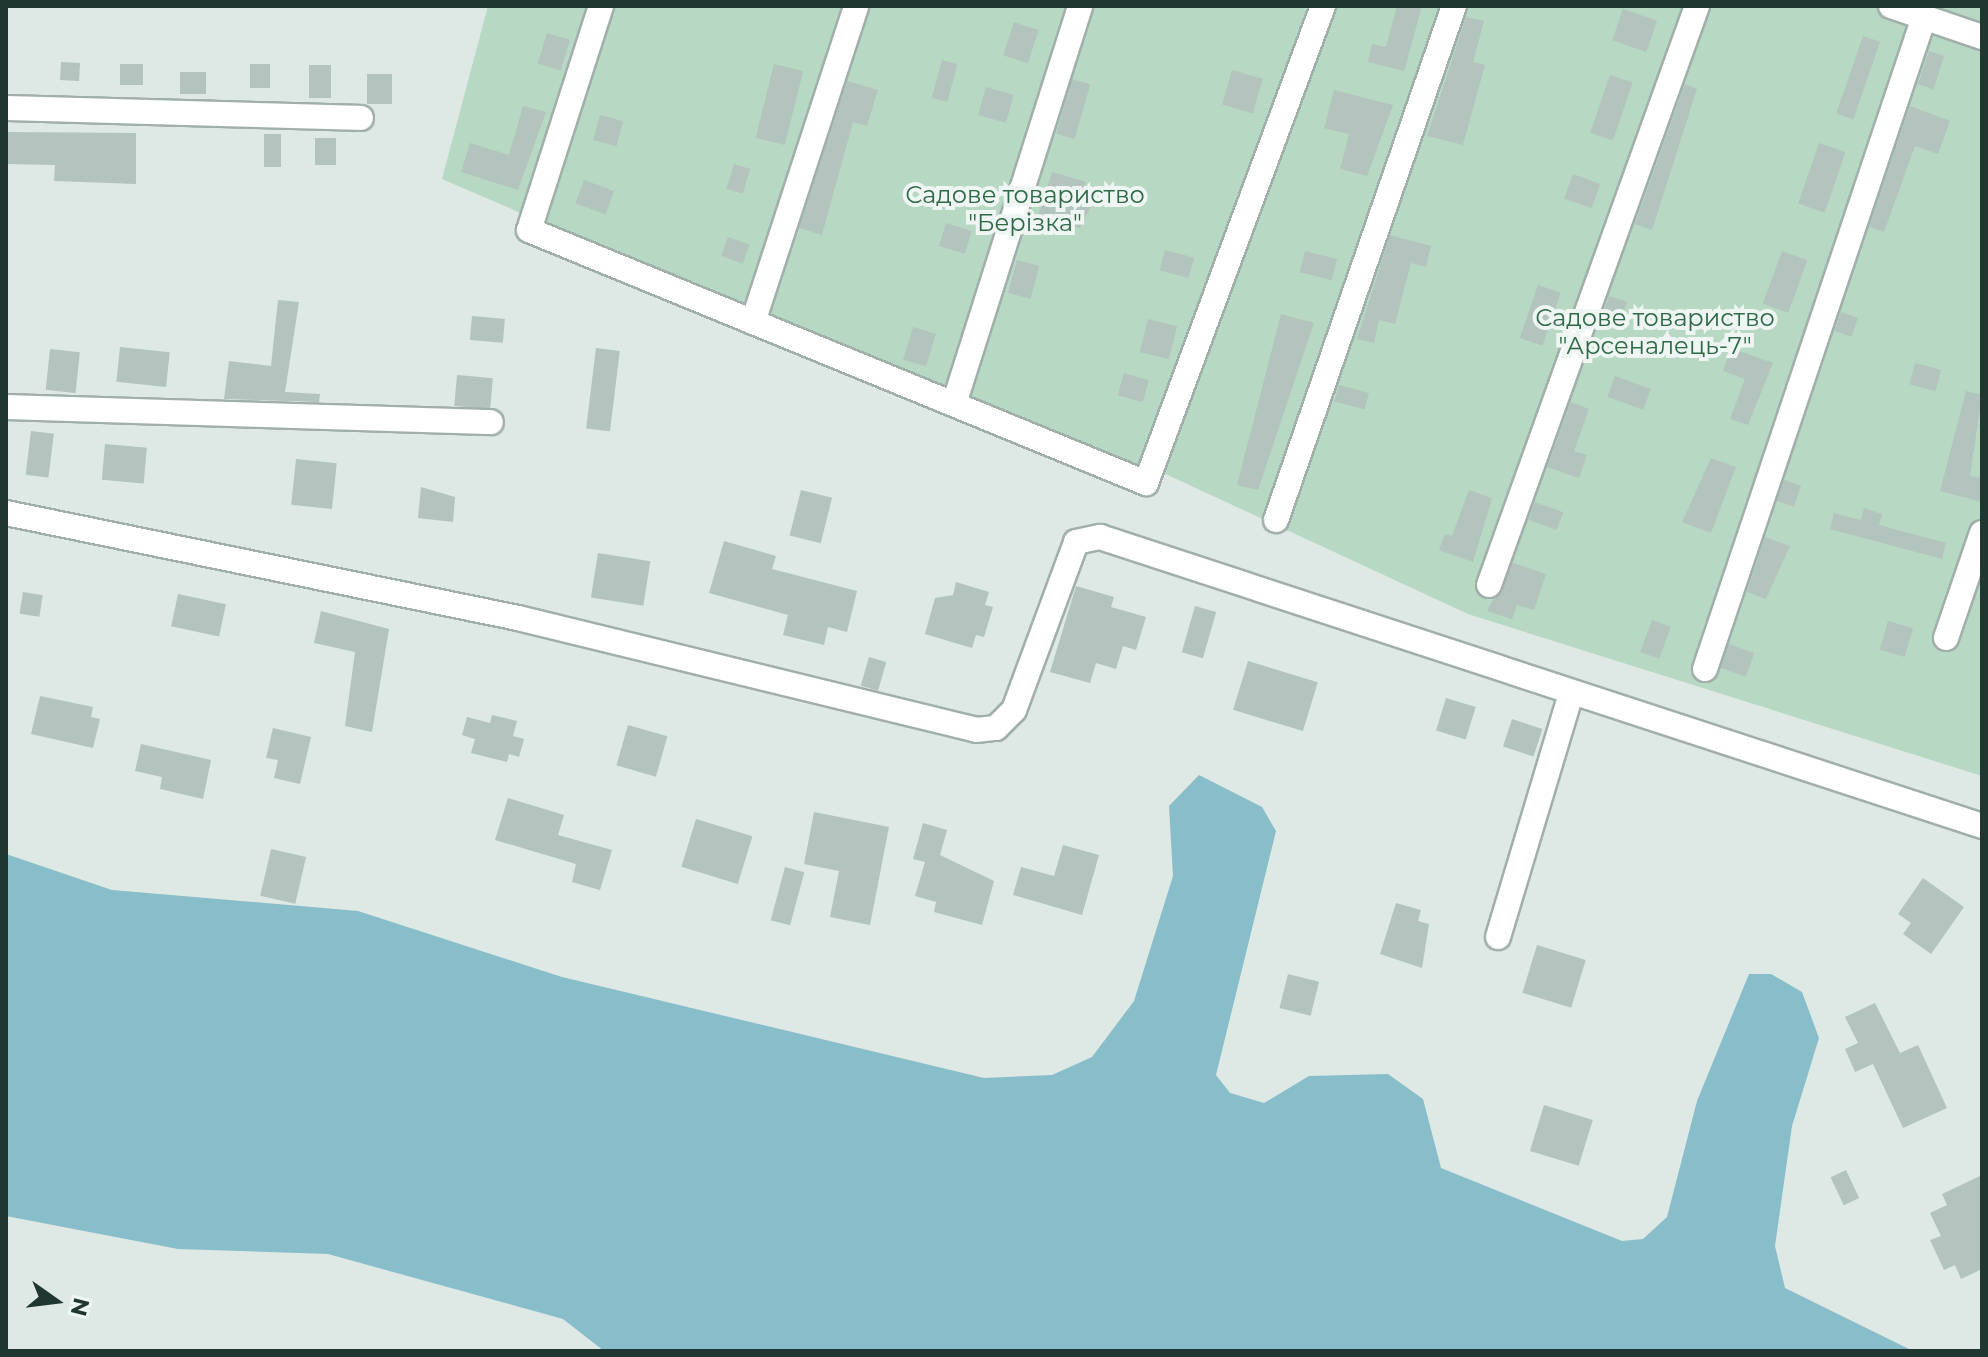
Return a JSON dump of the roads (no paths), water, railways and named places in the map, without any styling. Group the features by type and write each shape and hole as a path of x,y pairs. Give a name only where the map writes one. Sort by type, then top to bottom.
{"street":[{"path":"601,6 529,230 1146,483 1323,6"},
{"path":"753,322 856,6"},
{"path":"954,404 1080,6"},
{"path":"1276,520 1454,6"},
{"path":"1489,585 1697,6"},
{"path":"1891,6 1982,37"},
{"path":"1705,669 1924,17"},
{"path":"6,108 361,118"},
{"path":"6,407 491,422"},
{"path":"6,513 518,618 976,730 996,728 1014,710 1076,542 1100,537 1982,826"},
{"path":"1946,638 1982,533"},
{"path":"1498,937 1571,693"}],"water":[{"path":"1199,775 1262,807 1276,831 1216,1075 1230,1093 1264,1103 1309,1076 1388,1074 1423,1099 1441,1168 1622,1241 1643,1239 1667,1217 1697,1101 1749,974 1771,974 1802,992 1819,1038 1792,1126 1775,1246 1785,1288 1913,1351 604,1351 563,1319 328,1254 178,1249 6,1216 6,854 112,890 358,911 562,977 984,1078 1052,1075 1092,1057 1134,1001 1173,876 1169,806"}],"park label":[{"name":"Садове товариство \"Берізка\"","path":"1025,209"},
{"name":"Садове товариство \"Арсеналець-7\"","path":"1655,332"}]}
